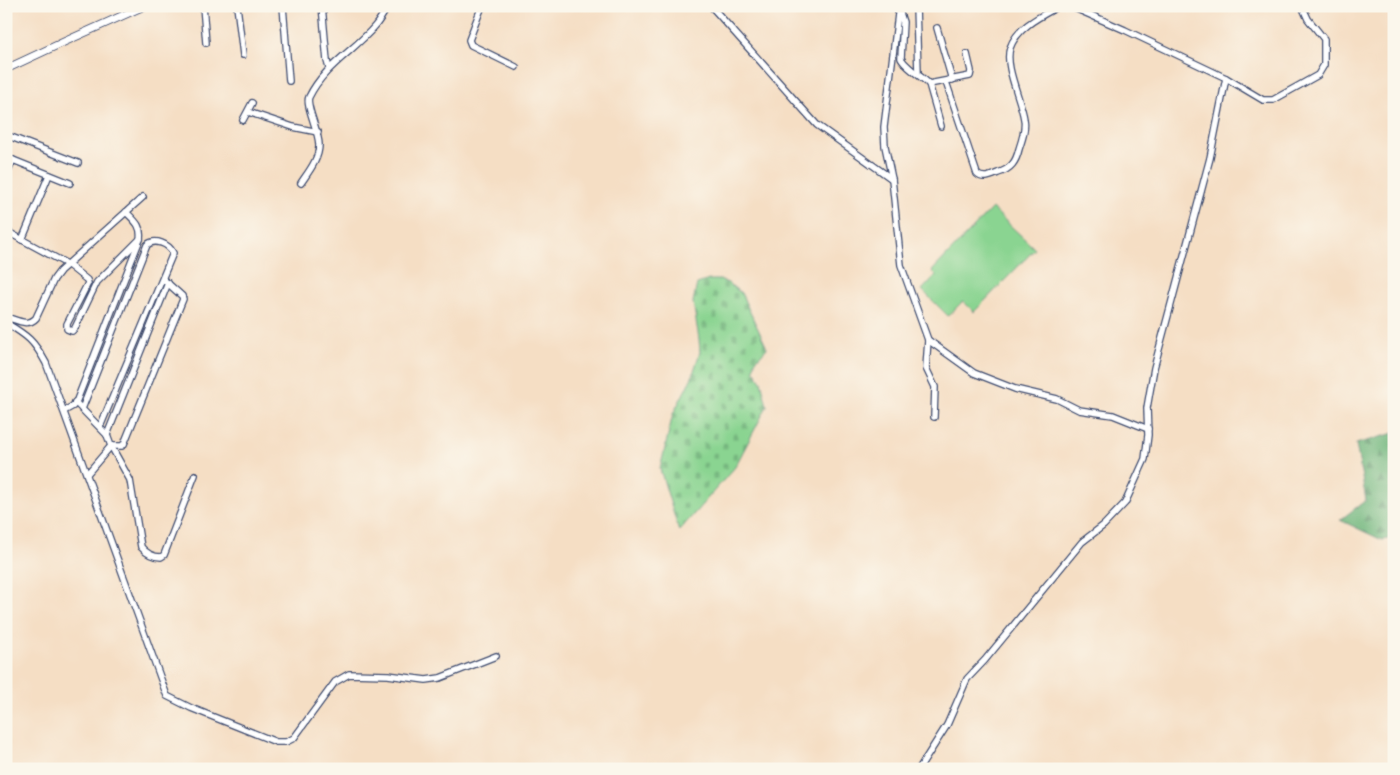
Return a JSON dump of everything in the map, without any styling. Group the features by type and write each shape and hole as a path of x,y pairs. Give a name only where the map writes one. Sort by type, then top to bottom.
{"street":[{"path":"6,69 144,6"},
{"path":"203,6 206,44"},
{"path":"237,6 243,55"},
{"path":"282,6 290,82"},
{"path":"322,6 329,68"},
{"path":"302,183 315,163 319,146 318,132 308,105 308,98 329,68 375,26 388,6"},
{"path":"482,6 469,40 471,46 516,66"},
{"path":"711,6 817,125 892,179"},
{"path":"916,6 918,73"},
{"path":"937,28 949,81 977,174 985,178 1006,171 1012,166 1018,156 1025,128 1022,110 1010,70 1009,50 1015,38 1024,28 1059,6"},
{"path":"1070,6 1226,78 1263,100 1273,100 1318,74 1324,64 1324,39 1308,18 1302,6"},
{"path":"899,7 884,126 885,146 892,179 901,265 928,340 926,368 935,387 934,417"},
{"path":"899,7 903,22 901,58 903,64 918,73 929,84 941,126"},
{"path":"929,84 970,76 971,71 967,54"},
{"path":"919,769 947,725 967,679 985,660 1082,542 1104,525 1125,503 1145,459 1148,429 1147,408 1154,368 1210,158 1226,78"},
{"path":"243,120 252,102"},
{"path":"248,112 293,127 318,132"},
{"path":"6,135 78,163"},
{"path":"6,176 10,160 70,183"},
{"path":"22,240 49,175"},
{"path":"6,317 28,323 32,322 36,318 54,279 67,264 143,197"},
{"path":"64,411 73,406 75,402 140,239 141,234 138,224 126,212"},
{"path":"6,231 67,264 85,278 88,283 67,324 67,329 72,331 97,282 140,239"},
{"path":"82,409 147,245 152,241 156,241 170,248 173,253 166,281 107,435"},
{"path":"100,428 166,281"},
{"path":"87,474 111,446 122,446 124,444 183,299 166,281"},
{"path":"6,323 26,334 37,345 46,363 167,696 191,708 276,742 286,742 294,738 335,682 349,674 388,675 426,680 440,678 496,656"},
{"path":"928,340 974,373 1015,388 1057,399 1079,410 1113,415 1148,429"},
{"path":"75,402 107,435 130,480 141,547 145,552 156,557 164,555 196,475"}],"green space":[{"path":"992,208 1035,249 974,312 963,301 948,316 922,290 936,275 932,271"},
{"path":"709,280 720,280 728,283 741,293 767,348 755,361 754,370 761,381 767,406 735,467 679,531 660,469 673,414 692,377 700,352 693,302 697,284"},
{"path":"1394,433 1394,538 1382,540 1340,520 1366,500 1356,444"}]}
